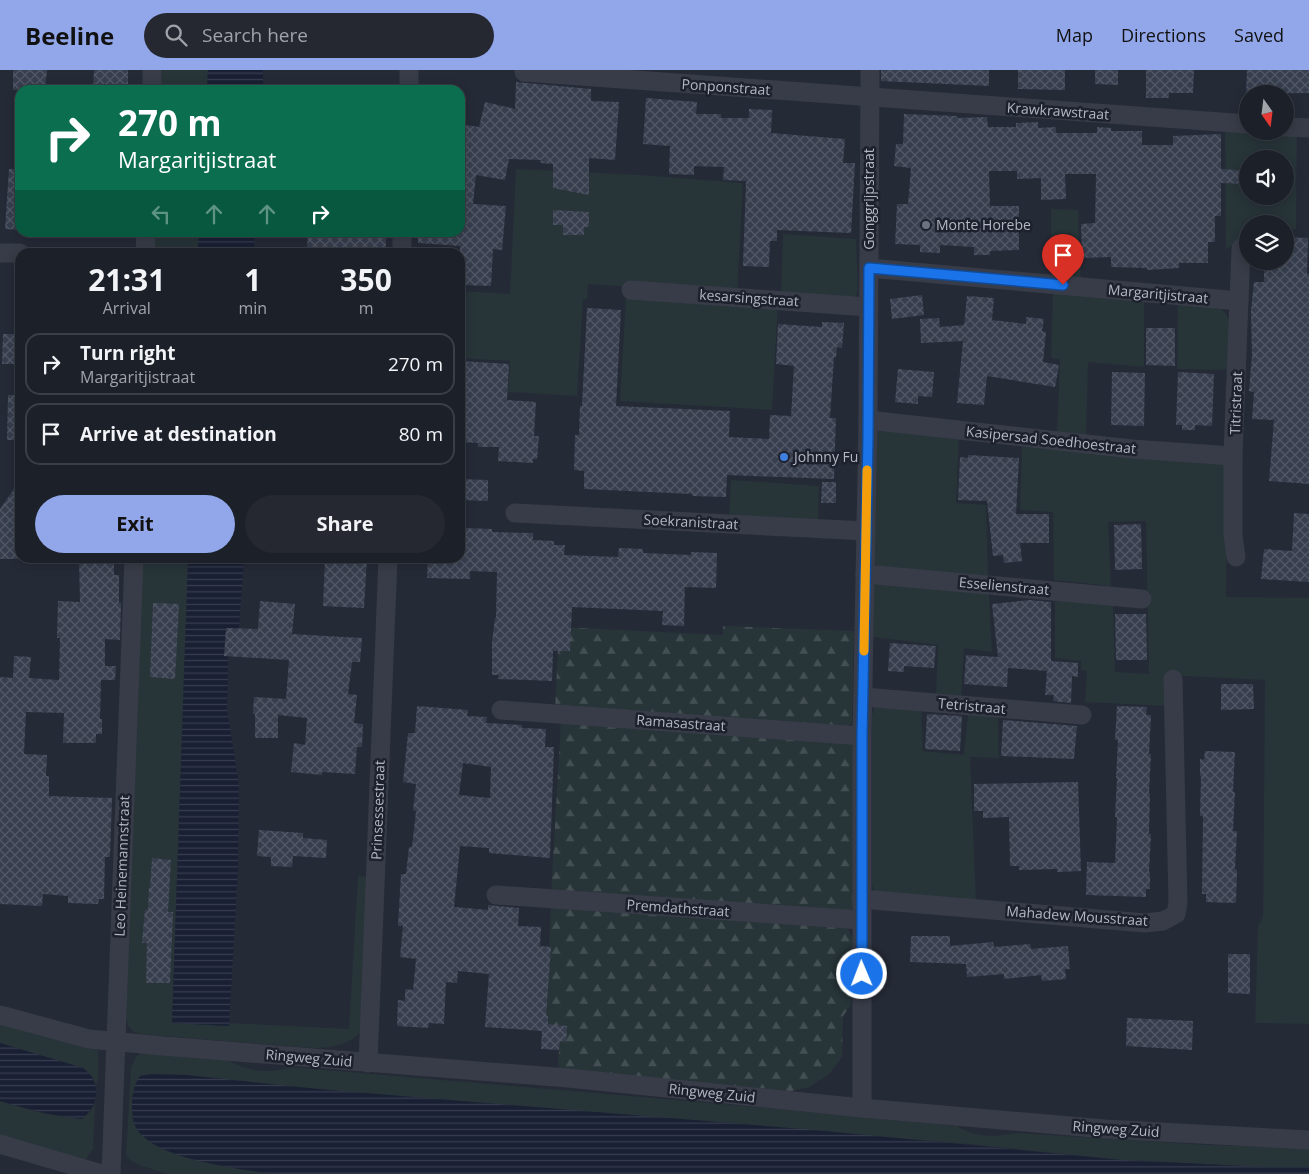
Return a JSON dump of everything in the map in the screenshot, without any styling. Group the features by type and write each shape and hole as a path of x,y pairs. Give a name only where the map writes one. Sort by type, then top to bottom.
{"street":[{"path":"152,70 152,85"},
{"path":"409,70 409,85"},
{"name":"Gonggrijpstraat","path":"862,1108 862,736 868,420 870,70"},
{"name":"Ponponstraat","path":"524,72 869,98"},
{"name":"Krawkrawstraat","path":"869,98 1239,123"},
{"path":"1294,127 1309,128"},
{"path":"0,253 15,253"},
{"name":"Margaritjistraat","path":"869,268 1238,301"},
{"name":"Titristraat","path":"1236,557 1233,535 1234,456 1239,321 1238,301 1241,270"},
{"name":"kesarsingstraat","path":"631,290 868,307"},
{"name":"Kasipersad Soedhoestraat","path":"868,420 1132,449 1234,456"},
{"name":"Soekranistraat","path":"515,513 866,532"},
{"name":"Leo Heinemannstraat","path":"111,1174 134,563"},
{"name":"Prinsessestraat","path":"368,1063 388,563"},
{"name":"Esselienstraat","path":"865,574 1142,599"},
{"name":"Mahadew Mousstraat","path":"861,899 1145,923 1163,922 1176,914 1178,903 1174,679"},
{"name":"Tetristraat","path":"863,697 1082,715"},
{"name":"Ramasastraat","path":"500,710 862,736"},
{"name":"Premdathstraat","path":"496,895 861,920"},
{"name":"Ringweg Zuid","path":"0,1015 89,1039 568,1078 862,1108 1105,1129 1309,1140"},
{"path":"0,1144 102,1174"}],"green space":[{"path":"162,70 208,70 207,85 161,85"},
{"path":"1225,130 1239,131 1239,140 1294,140 1294,135 1297,135 1296,229 1294,229 1294,215 1239,215 1239,242 1226,249"},
{"path":"516,169 641,175 743,183 737,294 588,284 587,299 583,299 577,396 508,392 510,361 465,358 465,291 510,294"},
{"path":"1051,209 1078,210 1081,282 1051,280"},
{"path":"783,234 856,239 858,289 855,299 781,297"},
{"path":"154,237 199,237 198,248 153,248"},
{"path":"1053,292 1144,300 1144,367 1088,362 1086,440 1057,438 1060,359 1051,358"},
{"path":"626,295 778,304 772,410 620,401"},
{"path":"1178,301 1214,305 1222,309 1230,324 1232,343 1230,370 1177,369"},
{"path":"885,428 959,438 956,503 986,505 988,577 876,566 874,562 876,438 877,431"},
{"path":"1022,444 1223,463 1227,472 1226,597 1309,598 1309,1024 1255,1023 1258,927 1263,917 1265,680 1167,675 1166,706 1085,702 1087,671 1081,670 1081,661 1055,658 1055,598 1113,603 1115,672 1149,674 1146,521 1108,522 1111,586 1054,580 1053,512 1020,510"},
{"path":"731,480 819,486 818,522 729,517"},
{"path":"143,563 188,563 172,1023 229,1026 229,1023 349,1029 358,876 368,877 361,1031 345,1043 313,1048 139,1034 131,1030 126,1018"},
{"path":"875,581 984,591 989,595 992,652 964,648 961,699 936,697 938,645 873,637"},
{"path":"723,626 854,631 852,722 848,728 555,710 559,627 723,635"},
{"path":"878,705 921,706 923,751 964,755 968,714 998,716 999,758 970,757 976,903 878,894 874,891 872,885 872,715"},
{"path":"561,720 851,744 854,751 853,905 851,912 551,895"},
{"path":"551,906 840,925 849,930 853,941 851,1005 843,1016 842,1057 829,1074 809,1087 791,1091 558,1069 560,1025 545,1025"},
{"path":"0,1024 98,1050 98,1079 96,1085 92,1076 83,1068 0,1043"},
{"path":"142,1052 228,1060 243,1067 259,1071 275,1071 290,1067 724,1104 957,1126 971,1133 986,1136 1017,1133 1209,1145 1309,1148 1309,1167 1264,1167 1122,1160 979,1145 317,1089 186,1075 152,1074 140,1076 133,1093 133,1122 197,1160 274,1174 167,1174 142,1166 130,1160 126,1155 131,1068 135,1058"},
{"path":"0,1101 45,1114 82,1119 91,1111 95,1104 93,1149 86,1159 74,1160 0,1139"}],"water":[{"path":"208,70 263,70 263,85 207,85"},
{"path":"199,237 255,237 254,248 198,248"},
{"path":"188,563 244,563 239,628 229,636 227,709 239,785 238,870 229,1026 172,1023"},
{"path":"0,1043 83,1068 89,1074 96,1087 95,1100 88,1113 82,1119 72,1118 0,1101"},
{"path":"152,1074 186,1075 317,1089 815,1130 1122,1160 1264,1167 1309,1167 1309,1174 274,1174 201,1162 181,1156 149,1141 135,1126 132,1100 134,1088 140,1076"}],"building":[{"path":"13,70 47,70 46,85 15,85 15,90 13,90"},
{"path":"94,70 128,70 128,85 93,85"},
{"path":"881,70 989,70 989,86 881,81"},
{"path":"1018,70 1065,70 1065,90 1018,89"},
{"path":"1095,70 1118,70 1118,85 1095,84"},
{"path":"1146,70 1194,70 1193,93 1169,93 1169,98 1146,98"},
{"path":"1247,70 1309,70 1309,93 1294,93 1294,85 1246,85"},
{"path":"516,82 591,89 591,101 619,102 615,160 589,158 589,195 553,188 553,164 540,163 541,160 509,159 505,180 476,175 473,204 506,206 502,250 493,249 491,286 465,285 465,248 418,243 418,237 465,237 465,125 479,127 485,102 515,109"},
{"path":"646,98 697,102 696,114 721,114 721,118 749,118 749,109 772,110 771,133 845,139 843,163 855,163 851,233 777,230 777,241 770,241 769,267 743,266 746,181 723,180 724,167 694,166 694,175 669,174 670,146 643,144"},
{"path":"904,114 957,116 957,118 987,117 988,127 1016,127 1016,123 1038,122 1038,128 1056,127 1056,133 1097,133 1097,127 1111,128 1111,131 1142,131 1142,145 1173,145 1173,136 1221,134 1221,169 1239,170 1239,184 1221,183 1221,216 1215,216 1215,242 1208,242 1208,263 1179,263 1179,268 1147,270 1147,268 1111,267 1111,257 1082,258 1081,224 1095,223 1096,174 1065,174 1066,199 1041,200 1041,178 1017,179 1017,171 989,171 990,206 1019,206 1019,250 990,251 990,255 974,255 974,247 940,245 940,253 920,252 920,245 895,244 897,204 908,204 911,168 894,166 896,144 903,144"},
{"path":"9,169 15,169 15,230 5,229"},
{"path":"553,210 589,212 589,227 584,227 584,235 563,235 563,225 553,225"},
{"path":"308,237 386,237 385,248 307,248"},
{"path":"1294,237 1308,238 1309,484 1269,481 1274,420 1252,419 1254,392 1249,391 1252,355 1251,311 1254,282 1264,282 1264,270 1294,270"},
{"path":"922,295 924,315 892,319 890,299"},
{"path":"967,296 994,298 992,320 1026,324 1026,317 1044,319 1042,331 1046,332 1043,362 1059,365 1055,387 987,376 984,405 957,403 963,341 921,343 920,319 939,318 940,327 964,325"},
{"path":"587,308 621,310 616,406 730,411 729,437 769,439 770,415 791,416 794,366 776,364 778,324 822,327 822,322 844,323 842,348 837,347 836,357 834,357 830,418 836,418 834,479 727,475 726,497 584,489 584,471 574,470 575,435 579,435 580,406 582,406"},
{"path":"1146,328 1175,328 1175,366 1146,365"},
{"path":"3,334 15,334 15,364 2,364"},
{"path":"465,361 509,364 507,400 536,402 534,436 539,436 537,459 533,459 533,463 498,461 499,447 478,447 478,443 465,442"},
{"path":"898,369 934,372 932,397 918,396 918,404 895,402"},
{"path":"1112,372 1145,373 1144,426 1111,425"},
{"path":"1178,372 1214,374 1212,426 1195,425 1195,430 1182,430 1182,425 1176,425"},
{"path":"8,395 15,395 15,440 7,440"},
{"path":"968,455 1019,458 1016,514 1049,514 1049,543 1020,543 1022,561 1004,563 1003,555 993,556 987,501 958,500 960,457 968,458"},
{"path":"465,479 488,480 488,501 465,500"},
{"path":"822,482 836,482 836,503 821,503"},
{"path":"15,487 15,559 0,559 0,509"},
{"path":"1294,513 1309,514 1309,582 1261,579 1264,549 1292,551"},
{"path":"1141,524 1142,569 1115,570 1114,525"},
{"path":"465,528 492,529 492,532 533,533 533,540 554,541 554,545 565,545 564,555 618,557 619,548 643,549 643,553 691,555 691,552 717,553 716,588 685,587 684,626 662,625 663,611 572,607 570,651 553,651 552,681 498,679 499,675 492,675 492,642 496,618 497,572 470,571 470,579 427,578 428,563 465,563"},
{"path":"79,563 114,563 114,575 119,575 119,603 121,603 120,640 105,639 105,666 116,666 115,680 101,680 100,719 102,719 102,734 96,734 96,743 63,743 64,713 26,712 24,754 47,755 46,776 49,776 49,796 112,798 110,857 105,857 104,899 99,899 98,904 68,903 68,896 43,894 42,906 0,904 0,677 13,678 14,656 31,657 29,678 59,680 60,638 57,638 58,601 80,602"},
{"path":"325,563 367,563 364,608 323,606"},
{"path":"1030,600 1051,602 1051,661 1078,663 1078,677 1072,676 1071,703 1053,701 1054,695 1045,695 1047,671 1008,668 1007,687 964,684 966,655 998,657 992,604"},
{"path":"260,601 295,604 292,634 362,638 360,662 352,662 348,694 357,695 354,723 363,724 362,747 357,747 355,774 322,772 322,775 291,772 294,743 305,745 307,718 278,715 278,738 255,738 254,697 286,699 289,660 224,656 226,628 258,629"},
{"path":"153,603 179,604 175,679 150,677"},
{"path":"1115,614 1146,614 1147,660 1116,660"},
{"path":"890,643 936,646 934,668 904,666 904,672 888,671"},
{"path":"1221,684 1253,684 1254,709 1221,710"},
{"path":"417,706 468,710 467,716 487,717 486,723 522,725 522,728 546,729 545,747 554,747 550,858 489,853 489,848 460,846 454,907 488,910 488,905 519,908 518,926 541,927 540,946 551,947 546,1016 548,1016 548,1024 567,1026 566,1042 560,1041 559,1050 541,1049 542,1031 485,1027 489,974 458,971 457,983 446,982 444,1024 429,1023 428,1028 397,1026 398,1000 405,1001 405,989 413,990 416,959 400,957 403,926 398,926 401,874 406,874 409,847 412,847 416,811 413,810 416,784 403,782 408,733 415,733","holes":["463,763 491,767 490,798 459,795"]},
{"path":"1117,706 1147,707 1146,715 1151,715 1149,754 1151,754 1149,793 1149,834 1151,834 1150,889 1146,889 1146,897 1086,895 1087,862 1115,863 1118,740 1115,740"},
{"path":"927,714 962,716 960,751 925,749"},
{"path":"1003,720 1077,726 1074,759 1001,756"},
{"path":"1205,751 1235,752 1233,831 1237,831 1236,903 1206,902 1206,894 1202,894 1203,816 1200,816 1200,759 1204,760"},
{"path":"1078,782 1081,871 1057,872 1057,869 1019,870 1019,866 1010,866 1009,817 983,818 983,811 974,811 974,784"},
{"path":"259,830 303,833 303,838 327,840 326,858 293,856 292,867 271,866 271,857 257,856"},
{"path":"152,858 171,860 168,912 173,912 170,983 146,983 147,943 142,943 145,910 148,910"},
{"path":"911,936 950,936 950,946 993,942 994,947 1030,944 1031,949 1068,946 1070,969 1065,969 1066,979 1042,981 1041,975 1004,979 1004,974 967,977 966,964 910,962"},
{"path":"1228,954 1250,954 1250,994 1228,993"},
{"path":"1127,1018 1193,1021 1192,1050 1126,1046"}],"slow traffic":[{"path":"864,651 867,470"}],"place":[{"name":"Monte Horebe","path":"926,225"},
{"name":"Johnny Fu","path":"784,457"}],"route":[{"path":"862,974 862,736 868,438 869,268 1063,285"}]}
